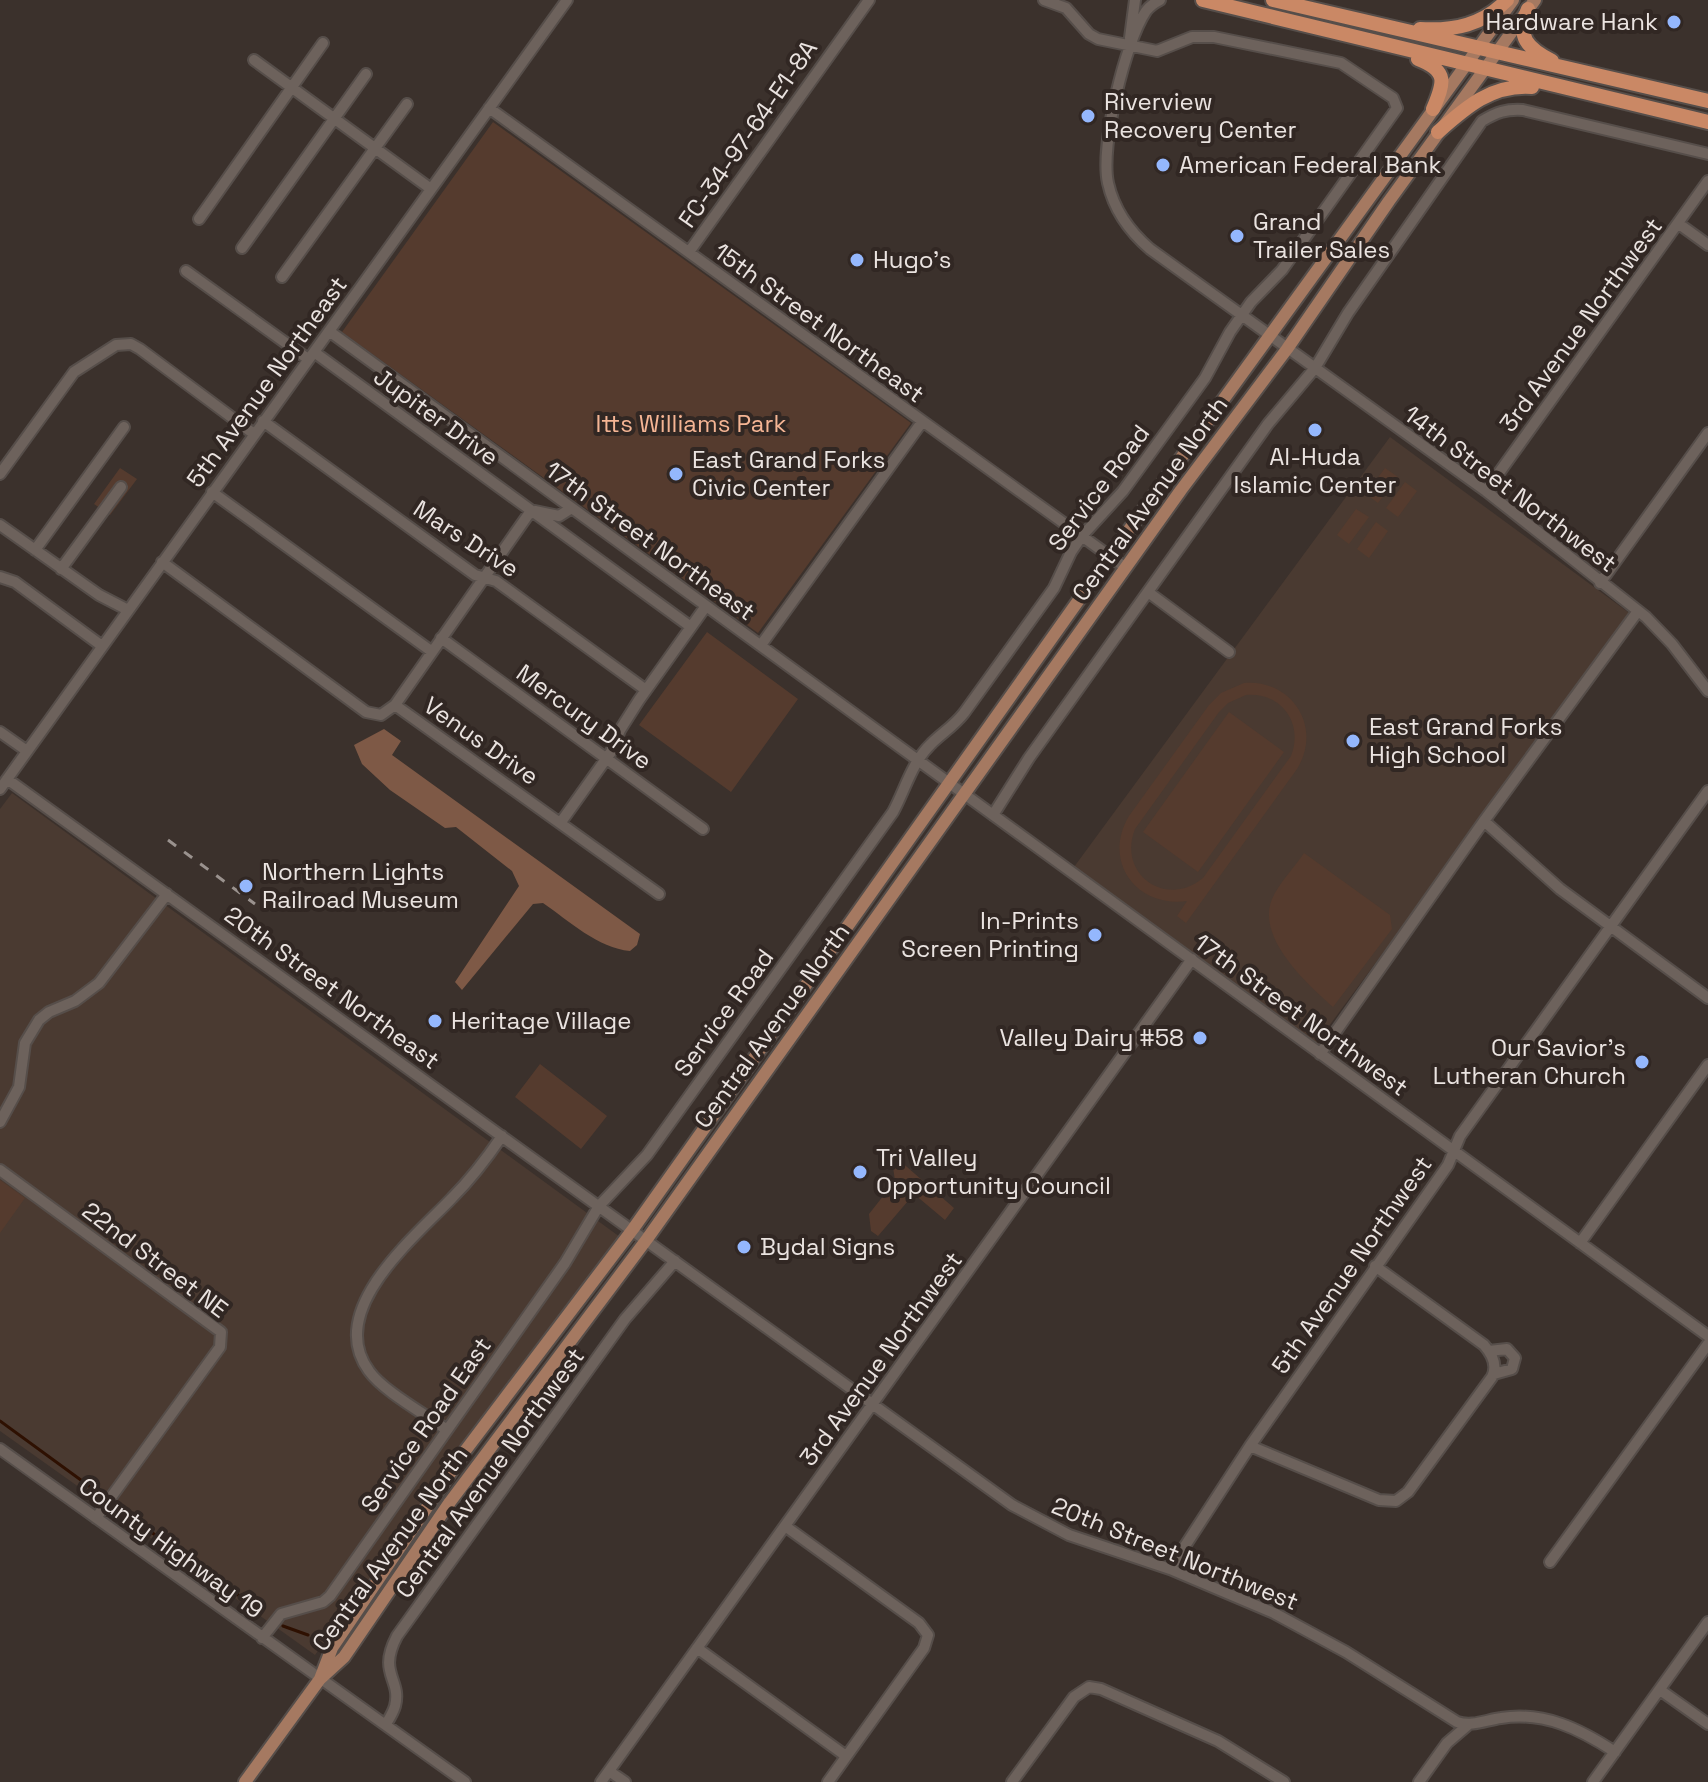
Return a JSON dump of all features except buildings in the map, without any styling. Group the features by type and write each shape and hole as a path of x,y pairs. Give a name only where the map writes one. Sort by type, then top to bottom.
{"highway":[{"path":"1203,0 1708,122"},
{"path":"1273,0 1708,101"},
{"path":"1383,26 1454,28 1488,17 1510,0"},
{"path":"1531,5 1522,29 1528,45 1542,56 1578,71"},
{"path":"1377,43 1437,69 1443,81 1433,109"},
{"path":"1438,132 1481,98 1508,87 1575,91"}],"main road":[{"name":"Central Avenue North","path":"320,1679 332,1648 465,1451 633,1229 1110,556 1510,0"},
{"name":"Central Avenue North","path":"320,1679 344,1657 450,1502 647,1239 1531,5"},
{"path":"245,1782 320,1679"}],"street":[{"name":"5th Avenue Northeast","path":"0,789 567,0"},
{"name":"FC-34-97-64-E1-8A","path":"689,252 869,0"},
{"name":"Service Road","path":"599,1206 636,1169 665,1130 893,812 931,744 964,713 1046,600 1082,536 1123,491 1161,440 1205,378 1242,316 1282,270 1398,104 1341,63 1214,37 1192,37 1157,51 1130,46 1089,34 1066,8 1044,0"},
{"path":"1130,46 1135,0"},
{"path":"1130,46 1145,13 1160,0"},
{"path":"199,219 323,43"},
{"name":"14th Street Northwest","path":"1130,46 1108,136 1107,179 1122,219 1150,249 1486,491 1638,611 1664,634 1706,684"},
{"path":"254,60 431,189"},
{"path":"242,248 366,74"},
{"path":"282,277 407,104"},
{"name":"15th Street Northeast","path":"489,108 1126,568"},
{"path":"993,815 1029,758 1268,424 1315,368 1348,313 1482,121 1496,112 1523,110 1708,154"},
{"name":"3rd Avenue Northwest","path":"1486,491 1708,181"},
{"path":"1679,224 1708,245"},
{"name":"Jupiter Drive","path":"186,271 311,356 691,627"},
{"name":"17th Street Northeast","path":"329,331 949,782"},
{"path":"0,474 74,372 122,344 140,349 254,434"},
{"name":"Mars Drive","path":"263,421 475,575 496,581 646,690"},
{"path":"761,645 922,422"},
{"path":"35,550 124,427"},
{"path":"1600,583 1708,433"},
{"path":"61,569 121,487"},
{"path":"212,492 431,651"},
{"path":"395,705 532,512 553,516 570,509"},
{"path":"0,525 99,595 128,610"},
{"name":"Venus Drive","path":"162,562 366,712 381,715 395,705 659,894"},
{"path":"0,577 15,582 102,646"},
{"path":"1148,592 1229,652"},
{"path":"561,822 607,758 620,730 646,690 706,606"},
{"path":"1320,1054 1484,821 1638,611"},
{"name":"Mercury Drive","path":"441,638 703,829"},
{"path":"0,732 27,751"},
{"name":"20th Street Northeast","path":"7,779 633,1229"},
{"name":"17th Street Northwest","path":"949,782 1708,1336"},
{"name":"5th Avenue Northwest","path":"1170,1569 1250,1446 1448,1165 1460,1136 1708,791"},
{"path":"1484,821 1536,869 1708,998"},
{"path":"0,1122 19,1087 25,1043 39,1020 49,1012 75,1001 99,983 167,894"},
{"name":"3rd Avenue Northwest","path":"601,1782 1192,959"},
{"path":"1580,1243 1708,1065"},
{"path":"447,1430 370,1373 359,1350 358,1325 370,1295 393,1257 467,1182 502,1136"},
{"name":"22nd Street NE","path":"0,1170 221,1332 220,1347 96,1518"},
{"name":"Service Road East","path":"262,1638 281,1614 323,1602 330,1596 565,1263 599,1206"},
{"name":"20th Street Northwest","path":"633,1229 1012,1505 1069,1535 1170,1569 1274,1613 1417,1696 1447,1717 1468,1725"},
{"name":"Central Avenue Northwest","path":"386,1724 395,1706 388,1660 397,1636 625,1319 675,1261"},
{"path":"1250,1446 1379,1500 1396,1501 1408,1492 1494,1374 1495,1364 1489,1351 1375,1266"},
{"path":"1550,1562 1708,1344"},
{"path":"1489,1351 1507,1349 1515,1358 1512,1369 1494,1374"},
{"name":"County Highway 19","path":"0,1449 465,1782"},
{"path":"785,1526 919,1623 927,1632 928,1642 828,1782"},
{"path":"1593,1782 1708,1622"},
{"path":"697,1648 846,1756"},
{"path":"1012,1782 1069,1702 1085,1688 1101,1689 1191,1728 1249,1758 1284,1782"},
{"path":"1660,1690 1708,1724"},
{"path":"1419,1782 1447,1743 1468,1725 1519,1716 1546,1719 1576,1729 1615,1752"},
{"path":"609,1771 625,1782"}],"shaded area":[{"name":"East Grand Forks High School","path":"1390,437 1632,615 1315,1045 1074,867"},
{"path":"384,729 401,741 392,755 640,934 637,945 630,951 607,945 584,933 543,903 533,904 462,990 455,982 519,886 512,871 456,827 445,828 390,790 362,764 354,745"},
{"path":"12,793 620,1237 315,1655 0,1431 0,809"}],"green space":[{"name":"Itts Williams Park","path":"493,122 911,423 758,633 342,332"},
{"path":"120,468 137,479 110,515 94,504"},
{"path":"1385,468 1398,477 1378,503 1366,494"},
{"path":"1405,482 1417,491 1398,517 1386,508"},
{"path":"1356,509 1369,517 1349,544 1337,535"},
{"path":"1376,522 1388,531 1369,558 1357,549"},
{"path":"707,632 798,699 731,792 639,725"},
{"path":"1244,683 1261,684 1289,697 1304,722 1304,753 1297,769 1186,923 1177,916 1187,901 1153,897 1139,889 1129,878 1122,865 1122,833 1129,816 1209,705 1221,693","holes":["1246,695 1259,695 1279,704 1292,721 1294,744 1291,756 1203,878 1189,887 1174,890 1148,882 1133,860 1131,845 1135,829 1219,712 1228,703"]},
{"path":"1229,712 1284,752 1198,872 1143,832"},
{"path":"1304,853 1390,915 1392,929 1333,1007 1298,973 1277,944 1271,929 1269,914 1272,899"},
{"path":"540,1064 607,1116 581,1149 515,1097"},
{"path":"891,1153 954,1208 945,1220 914,1194 878,1236 871,1231 869,1214 895,1181"},
{"path":"0,1180 25,1198 0,1233"}],"waterway":[{"path":"0,1421 100,1494"},
{"path":"118,1508 259,1610"},
{"path":"283,1626 308,1635"}],"railway":[{"path":"168,840 255,904"}],"place":[{"name":"Hardware Hank","path":"1674,22"},
{"name":"Riverview Recovery Center","path":"1088,116"},
{"name":"American Federal Bank","path":"1163,165"},
{"name":"Grand Trailer Sales","path":"1237,236"},
{"name":"Hugo's","path":"857,260"},
{"name":"Al-Huda Islamic Center","path":"1315,430"},
{"name":"East Grand Forks Civic Center","path":"676,474"},
{"name":"East Grand Forks High School","path":"1353,741"},
{"name":"Northern Lights Railroad Museum","path":"246,886"},
{"name":"In-Prints Screen Printing","path":"1095,935"},
{"name":"Heritage Village","path":"435,1021"},
{"name":"Valley Dairy #58","path":"1200,1038"},
{"name":"Our Savior's Lutheran Church","path":"1642,1062"},
{"name":"Tri Valley Opportunity Council","path":"860,1172"},
{"name":"Bydal Signs","path":"744,1247"}]}
